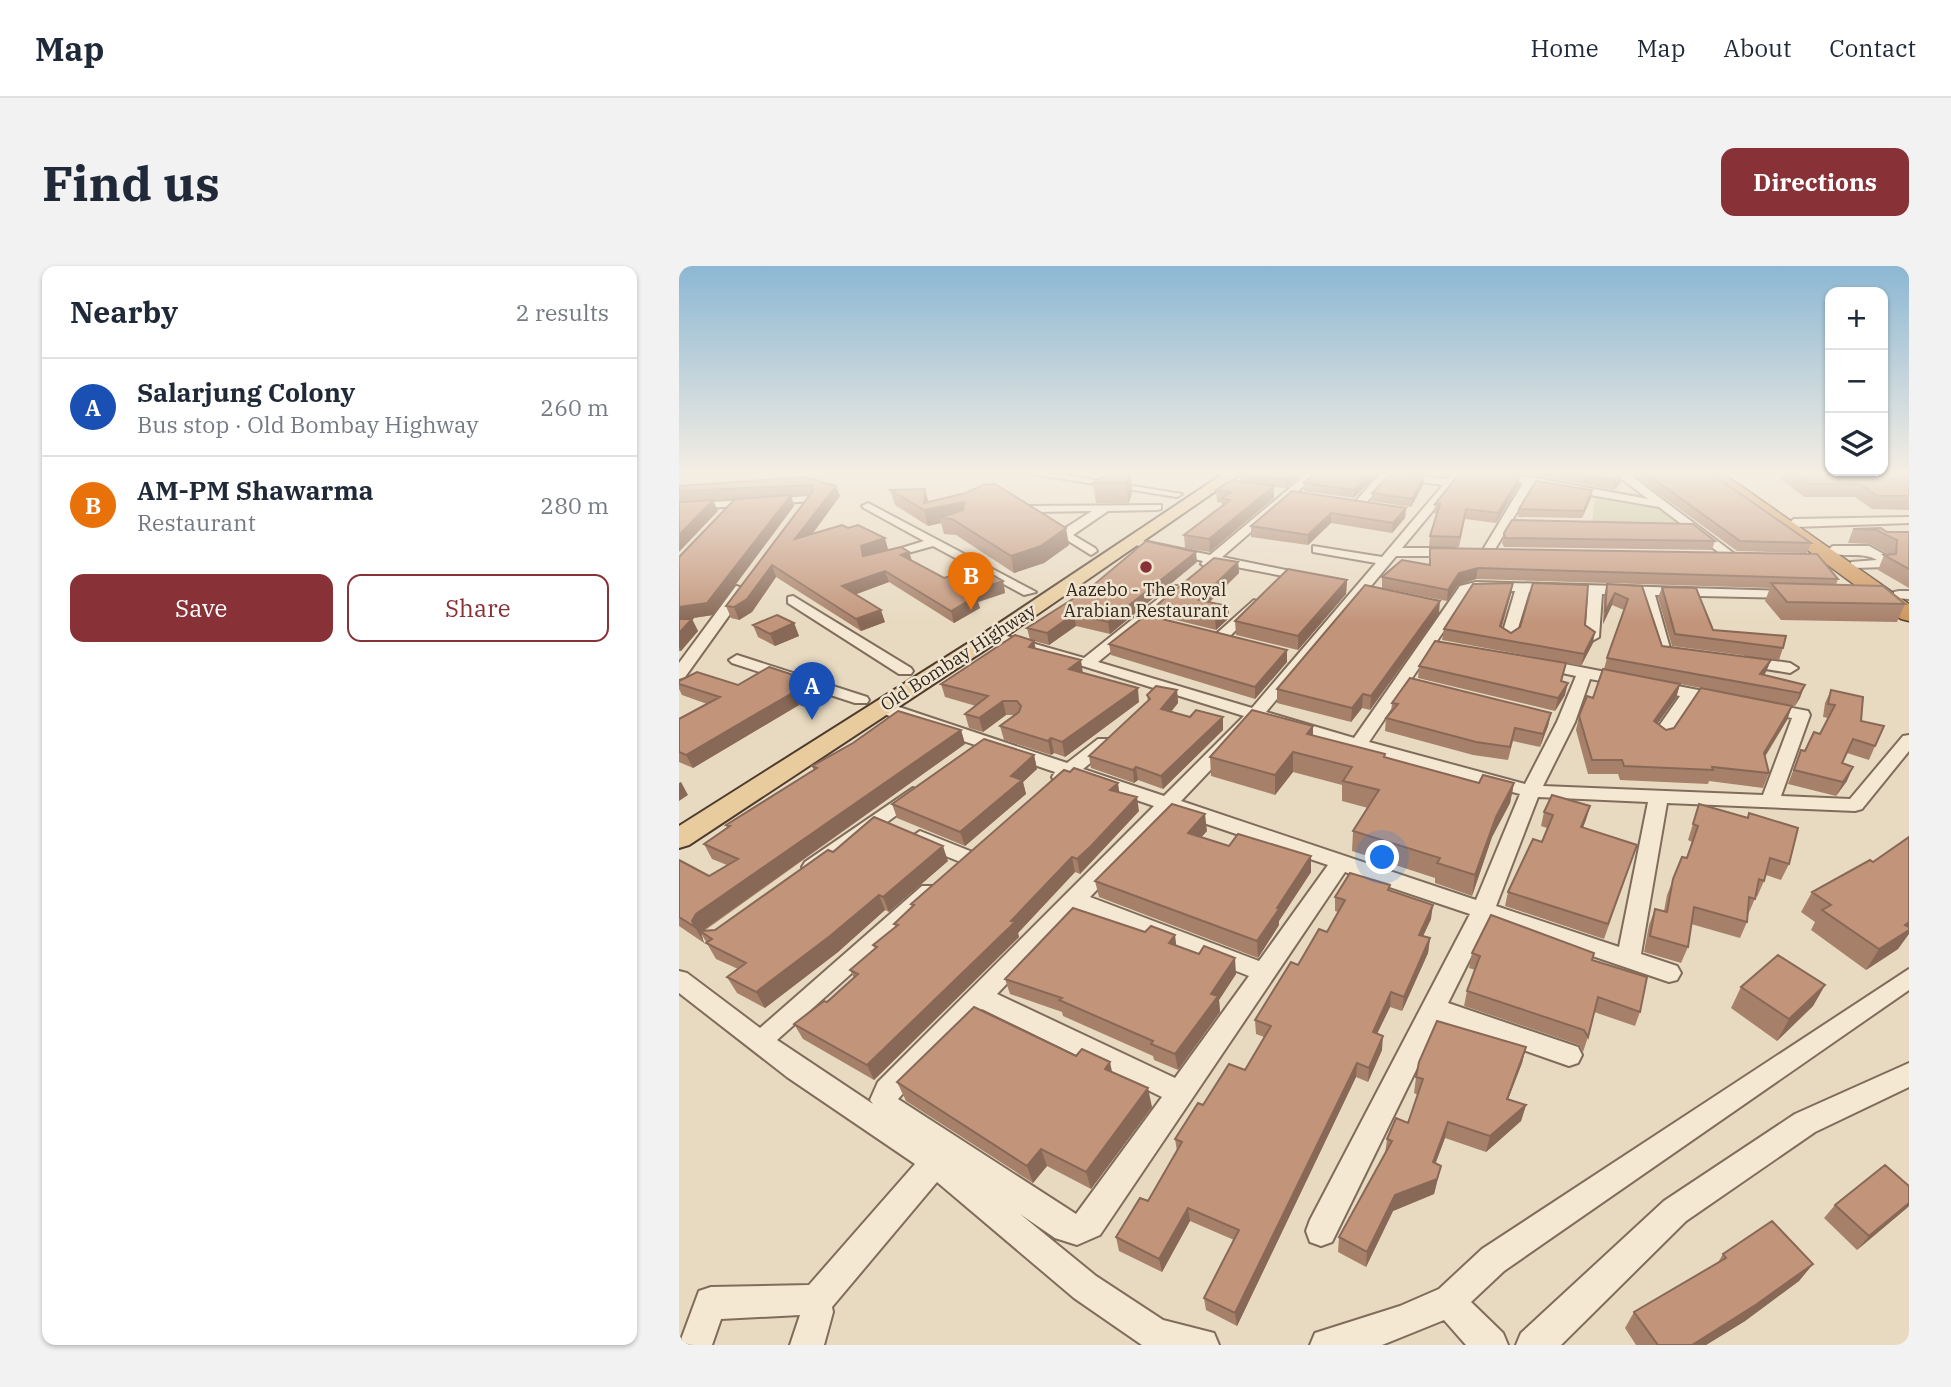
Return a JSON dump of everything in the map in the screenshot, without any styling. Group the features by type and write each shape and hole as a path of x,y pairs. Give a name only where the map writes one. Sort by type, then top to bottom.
{"highway":[{"path":"1785,522 1902,601"},
{"path":"1794,523 1833,555 1856,565 1902,601"}],"main road":[{"name":"Old Bombay Highway","path":"679,819 1135,522"},
{"name":"Old Bombay Highway","path":"679,839 992,636 1159,522"}],"street":[{"path":"900,522 923,534 935,535 1029,592"},
{"path":"1044,522 1091,551"},
{"path":"1064,535 1083,522"},
{"path":"1087,663 1150,620 1251,522"},
{"path":"1341,862 1089,1224 1077,1230 1066,1227 888,1107 884,1100 887,1090 1256,713 1296,657 1360,590 1389,556 1411,522"},
{"path":"1317,550 1389,556 1494,553 1505,522"},
{"path":"1688,522 1740,558 1707,557"},
{"path":"1794,523 1819,522"},
{"path":"1669,527 1696,528"},
{"path":"872,562 935,535"},
{"path":"1129,542 1213,559 1277,583 1324,582"},
{"path":"1808,559 1869,550 1885,560 1883,564 1856,565"},
{"path":"679,674 753,574"},
{"path":"1243,644 1213,636 1277,583"},
{"path":"1358,744 1410,684 1435,647 1445,608 1465,589 1476,586 1814,595"},
{"path":"1508,638 1523,588"},
{"path":"1592,637 1595,591"},
{"path":"1647,592 1664,652 1702,656"},
{"path":"1856,596 1902,601"},
{"path":"793,600 905,671"},
{"path":"691,625 715,623"},
{"path":"992,636 1358,744 1531,791 1855,805 1909,740"},
{"path":"737,660 861,700"},
{"path":"1727,660 1790,667"},
{"path":"1520,661 1802,715 1770,801"},
{"path":"1321,1231 1483,910 1560,721 1585,672"},
{"path":"1661,736 1691,692"},
{"path":"881,707 1669,973"},
{"path":"963,758 1004,728"},
{"path":"1048,788 1104,743"},
{"path":"790,883 930,781"},
{"path":"1628,959 1659,795"},
{"path":"877,820 968,858"},
{"path":"771,1032 988,840"},
{"path":"1074,899 1264,972"},
{"path":"679,980 796,1069 935,1162 1085,1287 1156,1335 1202,1345"},
{"path":"1327,1345 1377,1339 1450,1300 1493,1260 1906,982"},
{"path":"979,996 1180,1093"},
{"path":"1433,1008 1569,1055"},
{"path":"1533,1345 1548,1334 1675,1211 1805,1123 1909,1074"},
{"path":"814,1303 935,1162"},
{"path":"695,1345 711,1303 804,1299 814,1303 817,1312 807,1345"},
{"path":"1450,1300 1468,1325 1491,1345"}],"green space":[{"path":"1600,522 1677,522 1682,526"}],"building":[{"path":"679,522 691,522 679,535"},
{"path":"712,522 770,522 707,603 679,607 679,557"},
{"path":"789,522 808,522 795,539 842,525 848,528 858,525 885,538 861,546 863,556 901,547 909,552 901,555 944,578 979,567 1003,581 971,592 977,596 951,611 885,571 842,586 881,610 856,619 772,565 747,599 734,607 726,606"},
{"path":"957,522 1057,522 1066,528 1041,546 1011,556"},
{"path":"1201,522 1229,522 1209,539 1184,535"},
{"path":"1255,522 1321,522 1308,535 1251,526"},
{"path":"1434,522 1463,522 1460,537 1430,536"},
{"path":"1511,522 1693,524 1715,541 1505,538 1504,533"},
{"path":"1714,522 1781,522 1811,543 1740,541"},
{"path":"1881,528 1887,532 1909,532 1909,569 1884,555 1896,554 1897,540 1876,530 1853,529"},
{"path":"1146,541 1196,552 1108,622 1074,614 1047,633 1027,628 1090,588"},
{"path":"1430,548 1817,554 1838,579 1478,568 1459,573 1448,590 1382,577 1402,560 1430,565"},
{"path":"1214,558 1238,562 1199,600 1228,606 1215,618 1158,604"},
{"path":"1288,569 1347,580 1298,636 1235,621"},
{"path":"1513,583 1500,626 1511,633 1520,627 1533,583 1588,585 1585,625 1595,632 1584,654 1444,629 1473,584"},
{"path":"1771,583 1883,586 1905,604 1787,602"},
{"path":"1607,584 1642,586 1662,646 1771,660 1760,674 1805,685 1800,693 1607,658 1628,599 1615,593 1605,612"},
{"path":"1365,585 1440,601 1371,696 1363,694 1352,708 1277,689"},
{"path":"1662,587 1696,588 1713,630 1786,636 1783,648 1675,634"},
{"path":"777,615 794,623 770,634 753,625"},
{"path":"1146,615 1287,650 1255,687 1109,644"},
{"path":"679,619 692,619 679,633"},
{"path":"1015,635 1034,641 1029,647 1081,660 1069,669 1138,688 1062,742 1051,738 1048,741 1000,726 1019,712 1021,706 1017,701 1003,701 979,718 965,714 988,696 941,684"},
{"path":"1435,641 1566,663 1561,681 1568,683 1558,698 1419,666"},
{"path":"769,667 821,684 802,695 794,692 686,755 679,752 679,719 720,697 679,684 679,681 697,672 738,685"},
{"path":"1603,669 1680,684 1654,721 1666,730 1674,728 1701,688 1792,706 1764,753 1769,773 1712,767 1713,770 1624,766 1622,760 1592,760 1579,716 1587,696 1593,698"},
{"path":"1410,678 1551,713 1543,734 1515,728 1510,747 1476,742 1386,718 1398,704 1392,703"},
{"path":"1156,686 1177,690 1161,709 1190,717 1196,710 1223,717 1161,776 1089,756 1150,699 1147,695"},
{"path":"1831,690 1863,697 1861,721 1884,726 1875,746 1853,739 1842,763 1853,767 1843,782 1794,770 1801,750 1805,751 1814,732 1820,734 1835,705 1828,704"},
{"path":"1252,710 1313,726 1307,734 1385,754 1384,757 1479,783 1483,775 1514,783 1496,817 1475,875 1437,863 1440,858 1353,831 1379,790 1343,781 1352,767 1293,752 1275,775 1210,757"},
{"path":"898,711 961,730 696,914 692,921 695,927 679,917 679,860 709,876 738,859 704,844 730,826 726,825 817,768 812,766 853,743"},
{"path":"984,739 1034,755 1011,776 1022,780 960,832 892,804"},
{"path":"1074,768 1118,783 1110,790 1137,797 1077,859 1072,857 1011,921 1015,922 867,1065 794,1024 824,1001 827,1002 858,974 850,970 877,947 873,945 898,925 894,924 914,905 911,904 1064,770 1070,772"},
{"path":"1552,795 1590,806 1581,827 1637,845 1608,924 1508,892 1533,839 1542,842 1553,815 1544,812"},
{"path":"1172,804 1205,814 1188,833 1229,846 1238,834 1311,856 1257,941 1095,881"},
{"path":"1699,804 1748,818 1749,813 1798,828 1789,864 1770,858 1764,881 1759,879 1755,899 1749,897 1747,922 1694,907 1688,947 1650,936 1655,909 1667,912 1673,879 1682,857 1687,858 1698,826 1693,824"},
{"path":"874,817 943,846 883,897 879,895 756,992 727,977 746,963 706,943 712,939 700,931 715,930 828,850 833,852"},
{"path":"1909,837 1909,922 1905,925 1909,930 1879,949 1822,910 1831,905 1812,892 1870,860 1873,862"},
{"path":"1350,873 1390,885 1388,890 1433,905 1419,935 1430,938 1404,997 1391,992 1373,1032 1383,1036 1369,1068 1357,1063 1235,1313 1204,1298 1239,1230 1188,1208 1159,1259 1116,1237 1140,1198 1148,1201 1182,1142 1175,1139 1198,1103 1203,1105 1229,1064 1245,1070 1271,1026 1255,1020 1291,962 1298,965 1319,929 1327,932 1345,900 1335,897"},
{"path":"1073,908 1145,932 1151,926 1175,935 1169,943 1199,954 1204,946 1235,958 1211,994 1218,996 1175,1054 1151,1044 1153,1041 1059,1000 1062,998 1005,979"},
{"path":"1491,915 1594,953 1592,960 1647,977 1640,1012 1598,997 1588,1037 1584,1030 1467,991 1480,956 1472,953"},
{"path":"1778,955 1825,985 1789,1019 1741,987"},
{"path":"974,1007 1076,1056 1082,1049 1110,1062 1105,1069 1148,1088 1086,1172 1041,1149 1027,1166 897,1082"},
{"path":"1437,1021 1526,1047 1507,1099 1526,1105 1490,1136 1448,1122 1433,1162 1441,1166 1437,1179 1395,1195 1367,1252 1339,1237 1392,1141 1387,1139 1396,1118 1408,1123 1423,1079 1416,1077 1419,1062"},
{"path":"1885,1165 1909,1186 1909,1203 1869,1236 1835,1205"},
{"path":"1772,1221 1813,1264 1692,1345 1658,1345 1634,1312 1726,1258 1723,1254"}],"place":[{"name":"Aazebo - The Royal Arabian Restaurant","path":"1146,567"},
{"name":"AM-PM Shawarma","path":"971,610"},
{"name":"Salarjung Colony","path":"812,720"}]}
